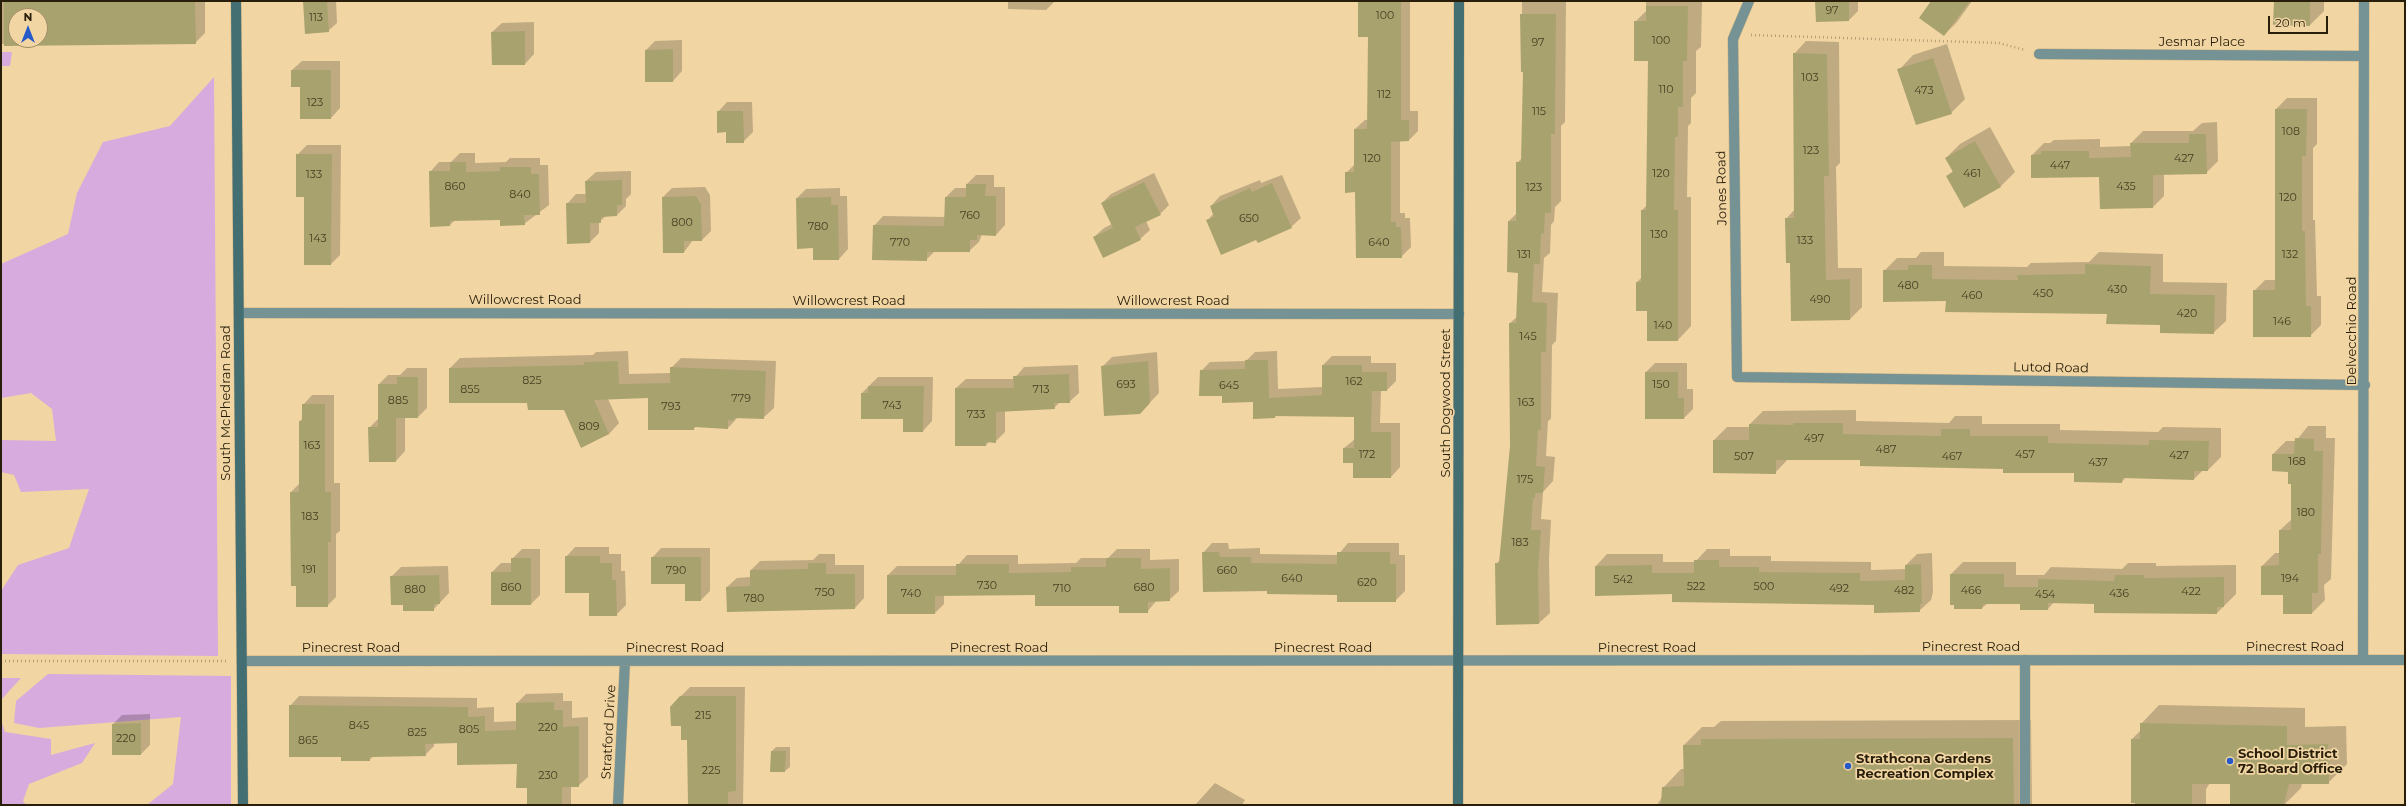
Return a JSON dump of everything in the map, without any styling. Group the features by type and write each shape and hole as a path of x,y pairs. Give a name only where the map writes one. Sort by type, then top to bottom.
{"street":[{"name":"South McPhedran Road","path":"236,1 243,805"},
{"name":"South Dogwood Street","path":"1458,805 1459,1"},
{"name":"Jones Road","path":"1737,377 1733,40 1749,1"},
{"name":"Delvecchio Road","path":"2363,660 2365,385 2364,1"},
{"name":"Jesmar Place","path":"2039,54 2364,56"},
{"name":"Willowcrest Road","path":"238,313 1459,314"},
{"name":"Lutod Road","path":"1737,377 2365,385"},
{"path":"2025,660 2025,805"},
{"name":"Pinecrest Road","path":"242,661 2405,660"},
{"name":"Stratford Drive","path":"618,805 624,661"}],"path":[{"path":"1733,40 1756,34 1999,43 2039,54"},
{"path":"1,661 242,661"}],"shaded area":[{"path":"1,52 12,52 10,66 1,66"},
{"path":"214,77 218,656 1,654 1,591 18,565 69,548 89,489 21,492 14,475 1,472 1,440 56,441 52,409 31,393 1,398 1,264 68,234 77,193 103,142 170,126"},
{"path":"48,674 231,676 231,805 147,805 173,784 181,717 39,728 14,723 16,701"},
{"path":"1,678 21,678 1,700"},
{"path":"1,720 5,732 51,739 51,755 95,743 82,763 29,784 23,801 26,805 1,805"}],"building":[{"path":"4,1 195,1 196,44 48,46 48,8 8,8 8,46 4,46"},
{"path":"303,1 327,1 329,32 305,34"},
{"path":"1358,1 1401,1 1401,120 1409,120 1409,141 1391,142 1391,222 1396,222 1396,227 1401,227 1402,258 1356,258 1355,192 1345,193 1345,172 1354,172 1354,129 1367,129 1368,37 1358,37"},
{"path":"1815,1 1849,1 1849,21 1816,22"},
{"path":"1931,1 1970,1 1944,36 1919,18"},
{"path":"2274,1 2310,1 2310,26 2273,25"},
{"path":"1646,6 1688,6 1687,61 1683,61 1683,107 1678,107 1678,137 1675,137 1674,210 1678,210 1678,341 1647,341 1647,311 1636,311 1636,282 1641,282 1641,210 1646,210 1648,61 1634,61 1634,21 1646,21"},
{"path":"1520,14 1556,14 1555,134 1551,134 1551,213 1545,213 1544,233 1541,234 1540,264 1534,264 1532,302 1547,303 1546,352 1541,352 1541,430 1538,430 1536,466 1545,467 1543,493 1535,493 1535,498 1533,498 1531,530 1541,530 1538,570 1539,624 1496,625 1495,563 1499,563 1510,446 1509,323 1516,323 1518,273 1507,272 1508,221 1516,221 1516,162 1521,162 1523,72 1521,72"},
{"path":"525,31 525,65 492,65 491,32"},
{"path":"673,49 673,82 645,82 645,50"},
{"path":"1793,53 1827,54 1829,176 1824,176 1826,280 1850,279 1850,320 1791,321 1790,263 1786,263 1785,218 1794,218"},
{"path":"1933,58 1952,114 1916,125 1897,69"},
{"path":"291,70 331,70 331,119 300,119 300,87 291,87"},
{"path":"2275,109 2307,109 2306,156 2302,156 2302,231 2305,231 2306,306 2311,306 2311,337 2253,337 2253,290 2275,290"},
{"path":"717,111 743,111 744,143 726,143 726,132 717,133"},
{"path":"2189,134 2206,134 2207,174 2153,175 2153,208 2100,209 2099,177 2031,178 2031,155 2041,154 2041,151 2089,151 2089,158 2131,157 2130,143 2189,143"},
{"path":"1975,141 2001,187 1964,208 1946,176 1953,172 1945,158"},
{"path":"296,154 332,154 331,265 304,265 304,197 296,197"},
{"path":"450,162 466,162 466,172 500,171 500,167 531,167 531,174 539,174 540,215 524,215 525,225 500,226 500,220 450,221 450,226 430,227 429,171 450,171"},
{"path":"622,180 622,205 617,205 617,216 601,217 601,223 590,223 590,243 567,244 566,203 586,203 585,181"},
{"path":"1144,182 1161,215 1135,227 1141,240 1103,258 1093,237 1113,228 1101,203"},
{"path":"1272,183 1292,228 1258,243 1256,240 1221,255 1206,220 1214,217 1210,206 1250,188 1252,192"},
{"path":"966,184 986,184 985,196 996,196 996,236 977,235 977,240 970,240 970,252 927,252 927,261 872,260 873,225 944,226 945,197 966,197"},
{"path":"696,196 701,205 702,241 684,241 684,253 663,253 662,197"},
{"path":"831,197 831,205 838,205 839,260 813,260 813,248 797,249 796,198"},
{"path":"2085,264 2151,266 2150,294 2215,295 2214,334 2160,333 2160,325 2106,324 2107,314 1945,312 1946,301 1883,302 1883,270 1908,270 1908,265 1932,265 1932,279 2018,280 2017,275 2085,274"},
{"path":"1245,360 1268,360 1269,398 1322,395 1322,365 1362,365 1362,372 1387,372 1387,391 1372,391 1371,432 1391,432 1391,478 1353,478 1353,463 1343,463 1343,448 1354,448 1354,417 1275,416 1275,418 1253,419 1253,402 1222,403 1222,396 1199,396 1200,370 1245,369"},
{"path":"618,361 619,384 670,383 670,367 766,371 764,419 734,418 734,421 728,420 728,429 694,427 694,430 648,430 648,398 594,400 609,434 581,448 564,410 528,410 527,403 449,403 449,368 584,365 584,362"},
{"path":"1148,361 1150,403 1140,414 1104,416 1101,366"},
{"path":"1645,372 1678,372 1678,398 1684,398 1684,419 1645,419"},
{"path":"1069,374 1070,403 1054,403 1055,409 996,412 996,443 986,442 986,446 955,446 955,388 1014,388 1013,376"},
{"path":"397,377 418,377 418,418 396,418 396,462 369,462 368,427 378,427 378,384 397,384"},
{"path":"868,386 924,386 923,432 903,432 903,419 861,419 861,393 868,393"},
{"path":"302,404 325,404 325,492 331,492 331,542 328,542 328,607 296,607 296,586 291,586 290,492 299,492 299,421 302,421"},
{"path":"1793,423 1843,423 1843,434 1941,436 1941,429 1970,429 1970,436 2048,436 2048,443 2149,445 2149,440 2209,441 2208,471 2194,471 2194,480 2122,478 2122,483 2074,482 2074,473 2003,473 2003,469 1860,466 1860,460 1776,460 1776,474 1713,473 1713,440 1749,440 1749,424 1793,425"},
{"path":"2295,438 2314,439 2314,451 2323,451 2321,554 2318,554 2318,593 2312,593 2312,614 2283,614 2283,595 2261,595 2261,566 2279,565 2279,530 2291,530 2291,484 2288,484 2288,472 2272,471 2272,454 2294,454"},
{"path":"1202,552 1219,552 1220,557 1251,557 1251,563 1337,564 1337,552 1390,552 1390,564 1396,564 1396,602 1337,602 1337,595 1267,594 1267,591 1203,592"},
{"path":"565,556 600,556 600,563 612,563 612,580 616,580 617,616 589,616 589,593 565,593"},
{"path":"651,557 701,557 701,601 685,601 685,584 651,584"},
{"path":"511,558 531,558 531,605 491,605 491,572 511,572"},
{"path":"1106,558 1141,558 1141,569 1170,568 1170,601 1148,602 1148,613 1119,613 1119,606 1035,606 1035,595 935,596 935,614 887,614 887,575 956,575 956,564 1009,564 1009,573 1071,572 1071,567 1106,567"},
{"path":"1694,560 1719,560 1719,567 1759,567 1759,572 1860,573 1860,581 1905,580 1905,565 1921,564 1922,604 1920,604 1920,612 1874,613 1874,605 1672,602 1672,594 1595,596 1595,566 1652,565 1652,573 1694,573"},
{"path":"808,563 826,563 826,574 855,574 855,609 727,612 726,587 750,586 750,570 808,569"},
{"path":"1950,574 2004,574 2004,587 2038,587 2038,579 2114,581 2115,575 2145,575 2144,578 2224,577 2224,607 2217,607 2217,614 2094,613 2094,604 2048,603 2048,610 2020,610 2020,604 1983,604 1982,609 1954,609 1954,605 1950,605"},
{"path":"439,575 440,604 434,604 434,611 403,611 403,605 391,605 390,576"},
{"path":"680,696 736,696 736,791 728,792 728,805 688,805 687,740 681,740 681,726 671,726 670,707"},
{"path":"554,702 554,710 563,710 563,727 579,726 579,787 562,787 562,805 527,805 527,788 516,788 517,764 457,765 457,743 425,744 426,756 370,757 370,761 341,761 341,757 289,757 289,705 468,707 468,717 485,716 485,731 516,730 516,703"},
{"path":"141,723 141,755 112,755 112,724"},
{"name":"School District 72 Board Office","path":"2140,723 2287,726 2287,745 2328,744 2329,784 2289,784 2284,805 2230,805 2230,784 2192,784 2192,804 2135,805 2135,803 2131,803 2131,739 2140,739"},
{"name":"Strathcona Gardens Recreation Complex","path":"2013,738 2014,805 1661,805 1662,787 1684,786 1683,745 1701,745 1701,739"},
{"path":"771,751 786,751 785,772 770,772"}],"place":[{"name":"School District 72 Board Office","path":"2230,761"},
{"name":"Strathcona Gardens Recreation Complex","path":"1848,766"}]}
